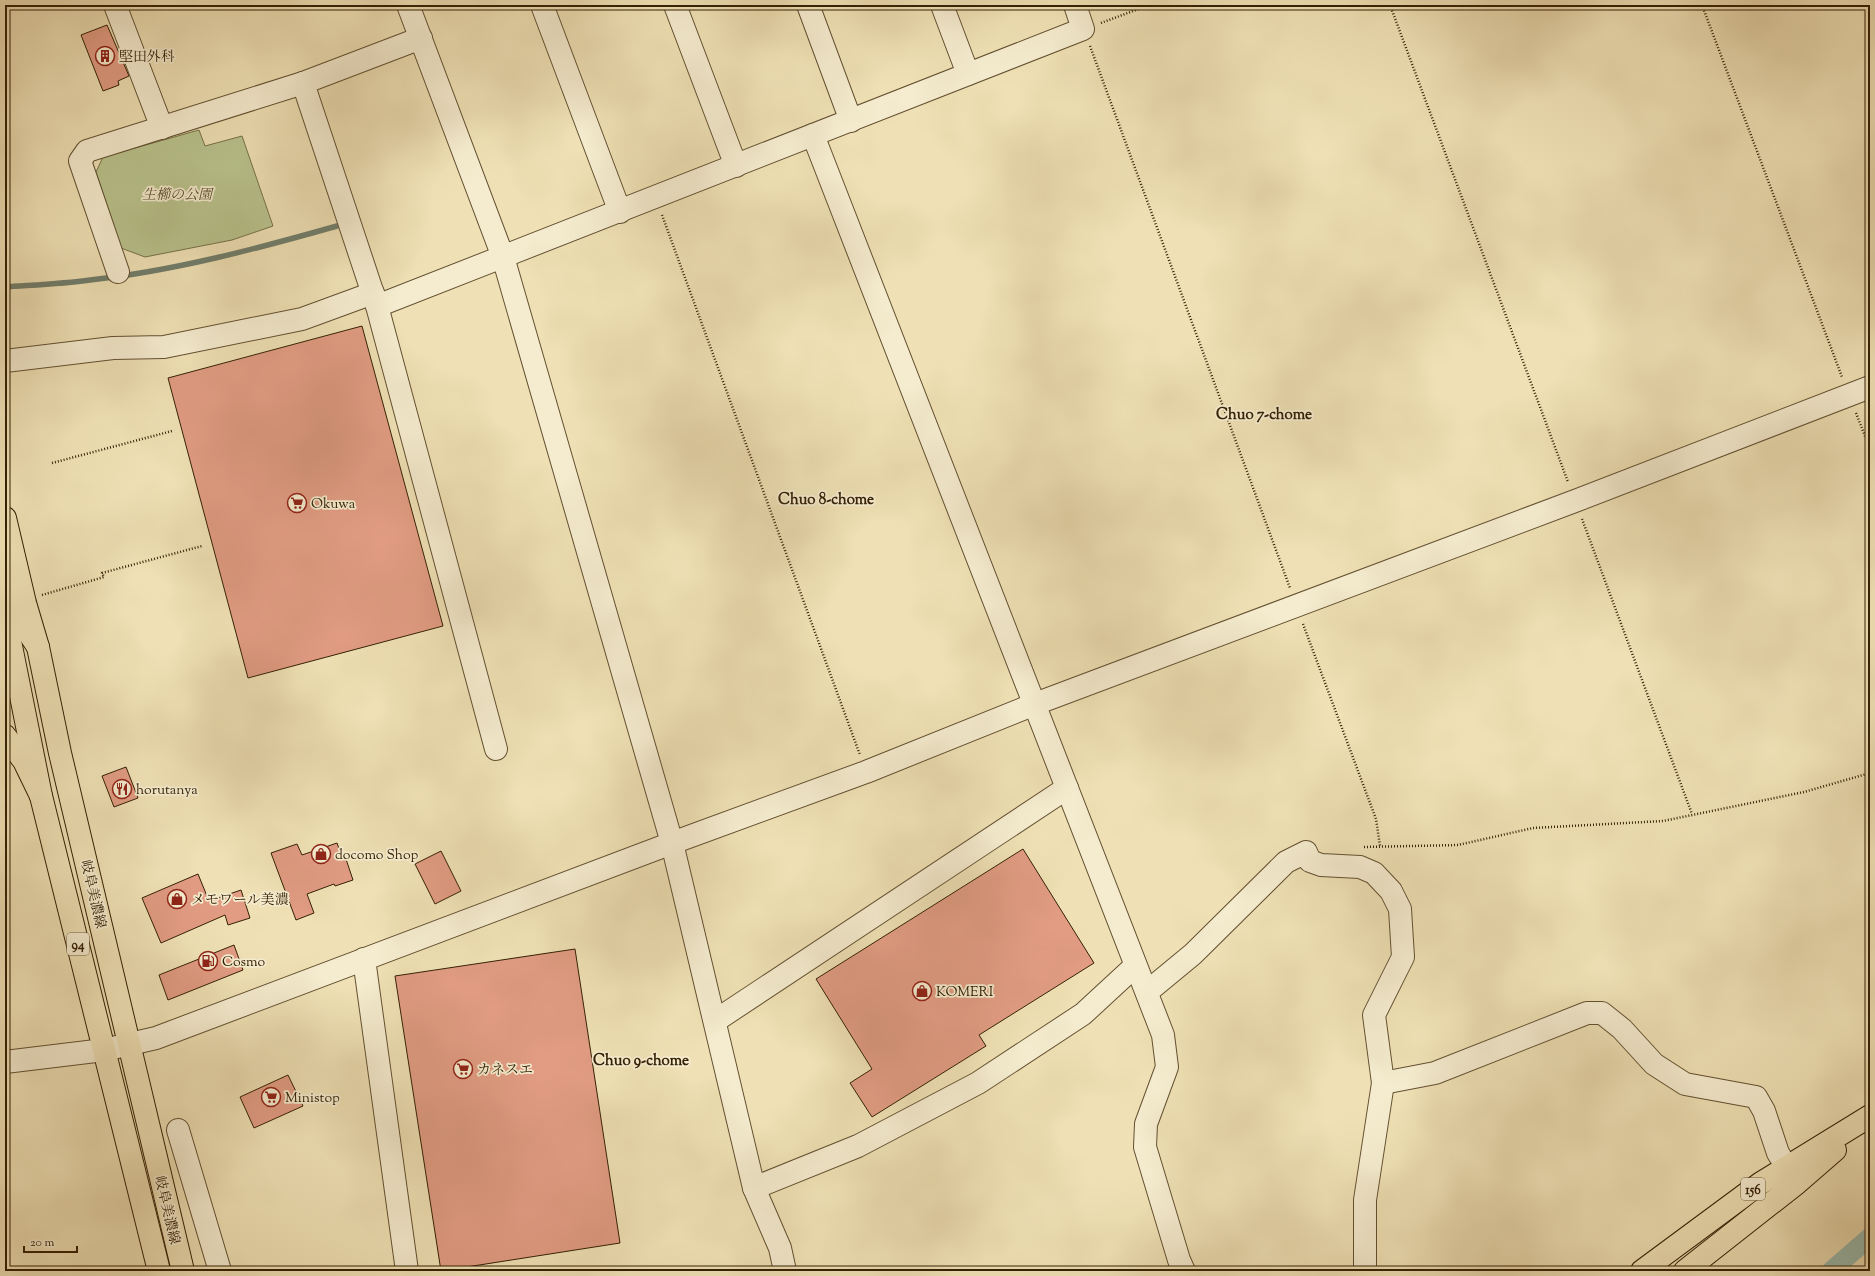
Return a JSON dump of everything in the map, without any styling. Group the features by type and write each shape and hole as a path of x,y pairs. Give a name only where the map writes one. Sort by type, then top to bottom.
{"main road":[{"name":"岐阜美濃線","path":"5,518 10,544 38,648 60,753 183,1271"},
{"path":"5,600 10,573 10,544"},
{"path":"5,611 25,627 38,648"},
{"name":"岐阜美濃線","path":"5,616 41,796 159,1271"},
{"path":"5,736 24,761 41,796"},
{"name":"156","path":"1685,1271 1792,1175 1870,1116"},
{"name":"156","path":"1642,1271 1761,1183 1792,1175 1870,1121"}],"street":[{"path":"115,5 162,128"},
{"path":"408,5 503,257 672,843 754,1188 780,1248 785,1271"},
{"path":"542,5 620,212"},
{"path":"675,5 736,166"},
{"path":"808,5 851,120"},
{"path":"942,5 968,74"},
{"path":"5,361 113,348 164,347 302,319 375,300 503,257 1083,29 1074,5"},
{"path":"118,272 80,162 87,151 303,83 421,38"},
{"path":"303,83 375,300 496,749"},
{"path":"813,135 1163,1035 1166,1067 1146,1124 1145,1147 1176,1267"},
{"path":"5,1062 104,1050 156,1038 672,843 866,772 1035,704 1575,501 1870,387"},
{"path":"715,1021 1067,788"},
{"path":"1147,992 1193,954 1286,862 1306,852 1310,861 1321,865 1360,867 1374,873 1391,891 1400,909 1402,957 1374,1015 1383,1084 1365,1200 1365,1271"},
{"path":"364,959 407,1271"},
{"path":"754,1188 858,1146 978,1083 1084,1014 1135,966"},
{"path":"1383,1084 1435,1073 1587,1013 1602,1013 1622,1029 1654,1064 1685,1084 1756,1097 1764,1111 1778,1153 1792,1175"},
{"path":"178,1130 220,1271"}],"path":[{"path":"1149,5 1083,29 1376,819 1380,846"},
{"path":"1390,5 1692,814"},
{"path":"1702,5 1870,449"},
{"path":"655,198 866,772"},
{"path":"52,464 172,431"},
{"path":"40,595 104,577 102,573 202,546"},
{"path":"1360,847 1458,845 1533,828 1663,820 1804,792 1870,773"}],"green space":[{"name":"生櫛の公園","path":"199,130 205,146 242,136 273,226 232,240 145,257 121,248 96,172 103,157"}],"building":[{"name":"堅田外科","path":"107,25 129,76 118,81 119,85 103,91 81,35"},
{"path":"362,326 443,626 248,678 168,378"},
{"path":"126,767 138,798 114,807 102,776"},
{"path":"337,843 342,857 345,856 353,880 335,886 334,884 307,894 314,913 296,920 271,853 297,844 302,855"},
{"path":"1023,849 1094,963 979,1035 986,1046 872,1117 850,1083 872,1069 816,979"},
{"path":"441,851 461,891 435,904 415,864"},
{"path":"198,874 209,901 241,890 250,918 228,925 225,915 161,943 142,898"},
{"path":"234,945 243,970 168,1000 159,975"},
{"path":"575,949 620,1243 441,1271 395,976"},
{"path":"288,1075 303,1106 254,1128 240,1097"}],"waterway":[{"path":"5,287 79,281 152,271 245,251 337,226"},
{"path":"1831,1271 1870,1237"}],"place":[{"name":"堅田外科","path":"105,56"},
{"name":"Okuwa","path":"297,503"},
{"name":"horutanya","path":"122,789"},
{"name":"docomo Shop","path":"321,854"},
{"name":"メモワール美濃","path":"177,899"},
{"name":"Cosmo","path":"208,961"},
{"name":"KOMERI","path":"922,991"},
{"name":"カネスエ","path":"463,1069"},
{"name":"Ministop","path":"271,1097"}],"district":[{"name":"Chuo 7-chome","path":"1264,414"},
{"name":"Chuo 8-chome","path":"826,499"},
{"name":"Chuo 9-chome","path":"641,1060"}]}
